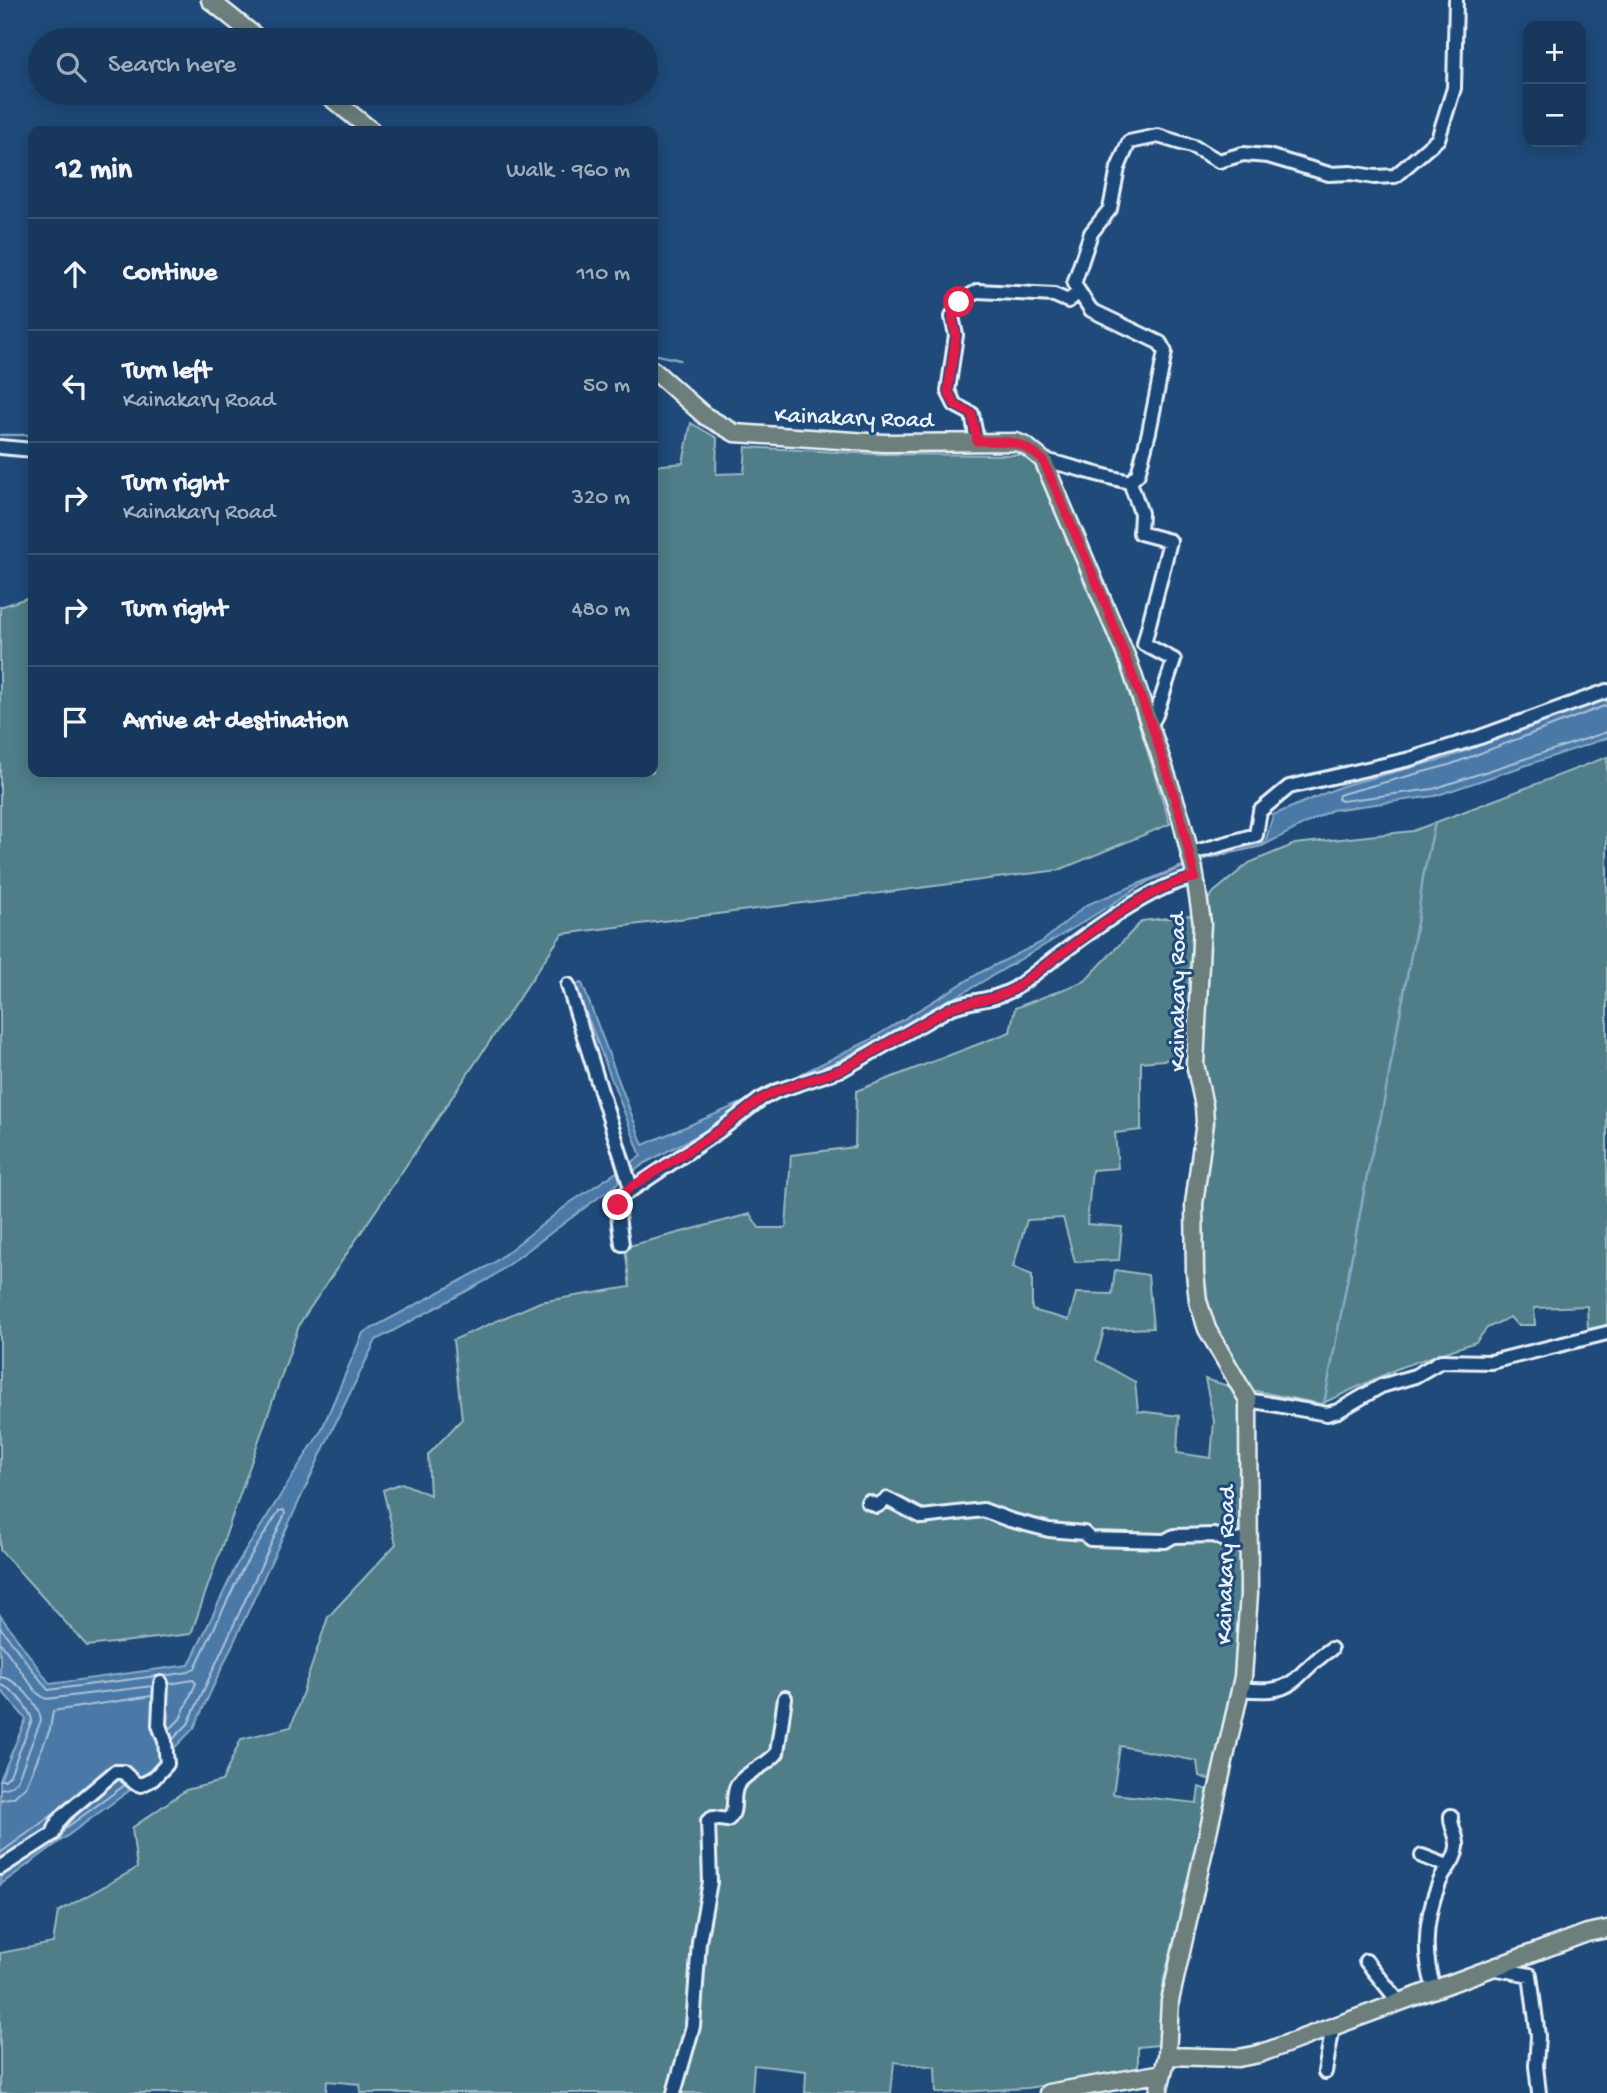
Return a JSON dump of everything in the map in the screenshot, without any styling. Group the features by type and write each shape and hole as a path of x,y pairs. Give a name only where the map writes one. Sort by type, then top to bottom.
{"main road":[{"path":"210,0 245,28"},
{"path":"340,105 366,126"},
{"name":"Kainakary Road","path":"658,375 705,416 735,433 884,443 1016,443 1026,446 1043,460 1101,593 1151,724 1181,818 1202,923 1195,1064 1205,1122 1194,1204 1196,1282 1198,1301 1207,1329 1248,1400 1250,1539 1248,1636 1241,1689 1170,2001 1167,2056 1158,2093"},
{"path":"1167,2056 1238,2058 1259,2054 1587,1933 1607,1929"},
{"path":"1048,2093 1163,2073"}],"street":[{"path":"1130,482 1138,474 1165,352 1160,343 1091,310 1074,284 1091,233 1110,209 1118,168 1129,142 1158,136 1194,147 1219,161 1243,154 1268,156 1329,174 1395,176 1438,139 1454,88 1457,0"},
{"path":"977,441 972,414 955,405 948,391 956,335 952,317 959,302 978,291 1054,295 1068,301 1079,292"},
{"path":"0,447 28,450"},
{"path":"1043,460 1076,466 1105,477 1130,482"},
{"path":"1130,482 1141,513 1140,533 1170,541 1144,644 1174,660 1151,724"},
{"path":"622,1244 618,1205 622,1196 710,1138 761,1099 843,1069 950,1008 962,1003 997,998 1014,989 1119,914 1177,881 1191,864 1256,835 1260,811 1289,788 1410,759 1607,691"},
{"path":"568,985 631,1188"},
{"path":"1248,1400 1328,1414 1381,1386 1415,1376 1441,1361 1491,1362 1607,1333"},
{"path":"868,1502 877,1506 887,1499 922,1517 983,1510 1049,1530 1084,1533 1090,1539 1165,1541 1174,1536 1214,1535 1228,1542 1250,1539"},
{"path":"1241,1689 1277,1691 1294,1681 1317,1658 1331,1649"},
{"path":"0,1868 53,1834 65,1814 115,1772 123,1772 141,1785 153,1779 167,1764 165,1741 159,1725 160,1683"},
{"path":"674,2093 693,2026 699,1942 710,1882 708,1821 713,1818 727,1820 731,1817 738,1785 748,1774 778,1753 785,1698"},
{"path":"1434,1988 1426,1966 1427,1934 1439,1883 1455,1856 1456,1834 1450,1825 1451,1816"},
{"path":"1422,1856 1448,1866"},
{"path":"1366,1961 1399,2001"},
{"path":"1490,1968 1530,1975 1538,2036 1536,2066 1539,2093"},
{"path":"1325,2072 1333,2026"}],"green space":[{"path":"691,423 717,438 716,474 744,473 746,447 876,454 1024,455 1040,469 1120,663 1170,824 1059,870 562,934 300,1323 191,1634 87,1646 0,1550 0,607 28,598 28,777 658,777 658,466 683,463"},
{"path":"1607,757 1607,1325 1588,1329 1587,1306 1534,1308 1535,1325 1517,1325 1510,1317 1487,1328 1476,1342 1401,1367 1321,1404 1251,1390 1212,1320 1203,1296 1201,1190 1213,1120 1199,1061 1205,904 1214,892 1249,863 1295,844 1413,831"},
{"path":"1193,915 1186,1058 1141,1062 1141,1130 1115,1133 1118,1168 1092,1170 1087,1224 1122,1227 1119,1260 1075,1262 1063,1218 1027,1220 1013,1267 1032,1275 1032,1310 1069,1320 1076,1293 1112,1294 1115,1270 1148,1275 1153,1328 1104,1330 1096,1360 1135,1382 1138,1411 1179,1416 1177,1453 1211,1458 1214,1421 1205,1379 1235,1388 1242,1411 1239,1664 1216,1782 1199,1776 1197,1761 1120,1746 1113,1794 1197,1803 1199,1787 1213,1792 1164,1978 1158,2045 1138,2047 1138,2071 1027,2088 944,2093 936,2093 935,2067 894,2062 891,2093 805,2093 806,2071 754,2065 752,2093 361,2093 360,2084 327,2081 326,2093 0,2093 0,1953 53,1943 58,1912 137,1868 132,1828 186,1790 222,1781 241,1739 291,1727 328,1617 396,1544 383,1490 402,1483 430,1495 428,1455 462,1419 453,1340 540,1302 630,1287 625,1247 750,1214 759,1228 786,1228 791,1155 855,1147 856,1091 1010,1032 1015,1008 1085,981 1142,921"}],"water":[{"path":"1607,697 1607,738 1435,796 1332,810 1262,846 1205,859 1149,881 936,1009 645,1163 489,1279 376,1340 194,1728 141,1782 0,1885 0,1780 26,1719 0,1689 0,1615 50,1684 189,1665 237,1564 321,1431 363,1333 492,1264 571,1202 641,1156 575,984 582,983 643,1145 746,1101 868,1041 981,972 1042,942 1086,905 1214,853 1265,843 1273,815 1342,786 1447,758"}],"waterway":[{"path":"658,355 680,360"},
{"path":"0,435 28,435"},
{"path":"1324,1404 1370,1160 1381,1117 1435,823"}],"route":[{"path":"618,1205 627,1190 719,1131 761,1099 843,1069 950,1008 962,1003 997,998 1014,989 1119,914 1177,881 1195,878 1181,818 1129,663 1043,460 1026,446 1016,443 977,441 972,414 955,405 948,391 956,335 952,317 959,302"}]}
